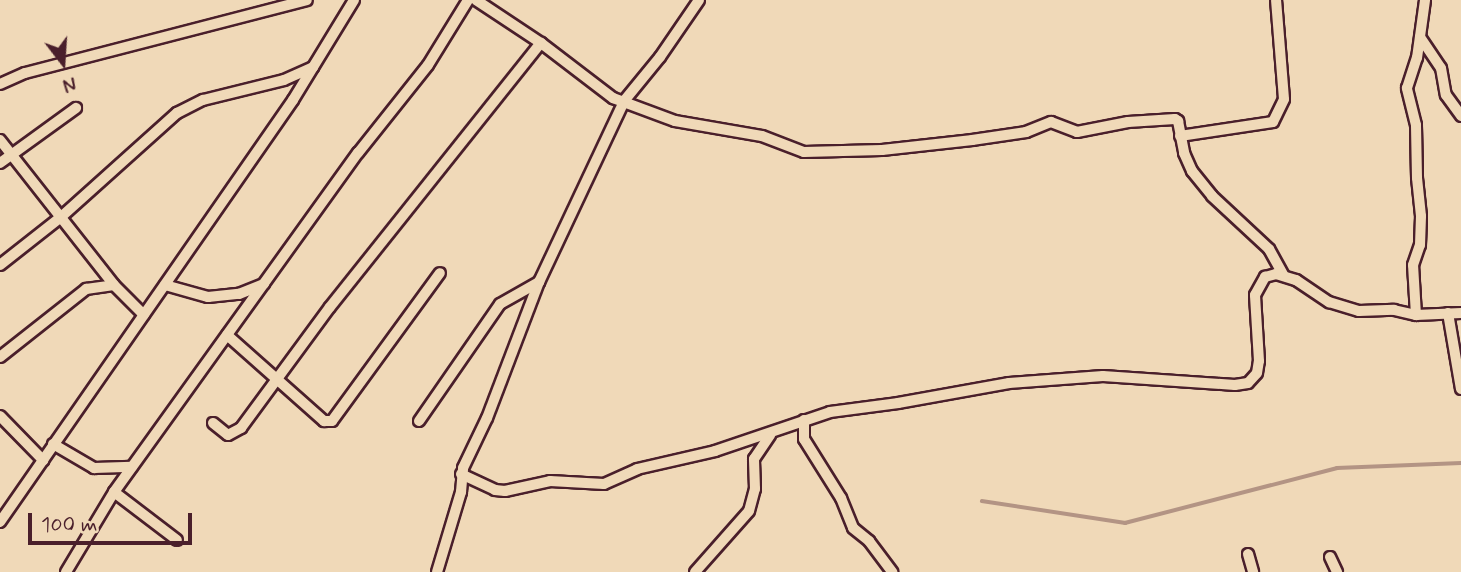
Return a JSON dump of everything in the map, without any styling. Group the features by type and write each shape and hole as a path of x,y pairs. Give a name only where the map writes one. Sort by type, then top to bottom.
{"street":[{"path":"0,84 24,73 307,0"},
{"path":"0,522 315,65 354,0"},
{"path":"66,572 114,492 358,153 428,65 468,0"},
{"path":"476,0 541,43 601,91 675,121 712,130 738,131 818,153 972,140 1026,132 1051,122 1077,132 1128,122 1174,119 1179,125 1192,171 1206,190 1269,250 1283,274 1338,306 1359,311 1461,313"},
{"path":"437,572 458,504 461,474 487,418 539,282 624,101 660,57 699,0"},
{"path":"1180,136 1273,122 1284,99 1276,0"},
{"path":"1416,314 1413,265 1420,245 1421,215 1416,125 1407,88 1420,37 1425,0"},
{"path":"1420,37 1441,68 1446,96 1461,116"},
{"path":"214,423 228,435 236,433 276,378 541,43"},
{"path":"0,265 61,217 177,113 203,100 285,80 315,65"},
{"path":"0,163 76,108"},
{"path":"0,140 114,285 144,316"},
{"path":"228,335 324,421 332,422 440,274"},
{"path":"461,474 495,490 505,491 551,481 604,484 637,469 771,434 830,412 1009,383 1103,376 1235,385 1248,383 1257,373 1259,361 1255,295 1265,277 1283,274"},
{"path":"419,421 500,304 539,282"},
{"path":"165,285 208,297 239,295 264,284"},
{"path":"0,357 86,289 114,285"},
{"path":"1448,313 1461,389"},
{"path":"0,416 43,460"},
{"path":"804,420 804,439 821,471 841,498 853,528 869,541 892,572"},
{"path":"695,572 749,511 755,489 754,459 771,434"},
{"path":"53,444 94,468 132,467"},
{"path":"114,492 177,540"},
{"path":"1248,554 1253,572"},
{"path":"1330,557 1337,572"}],"waterway":[{"path":"982,501 1125,523 1337,468 1461,463"}]}
